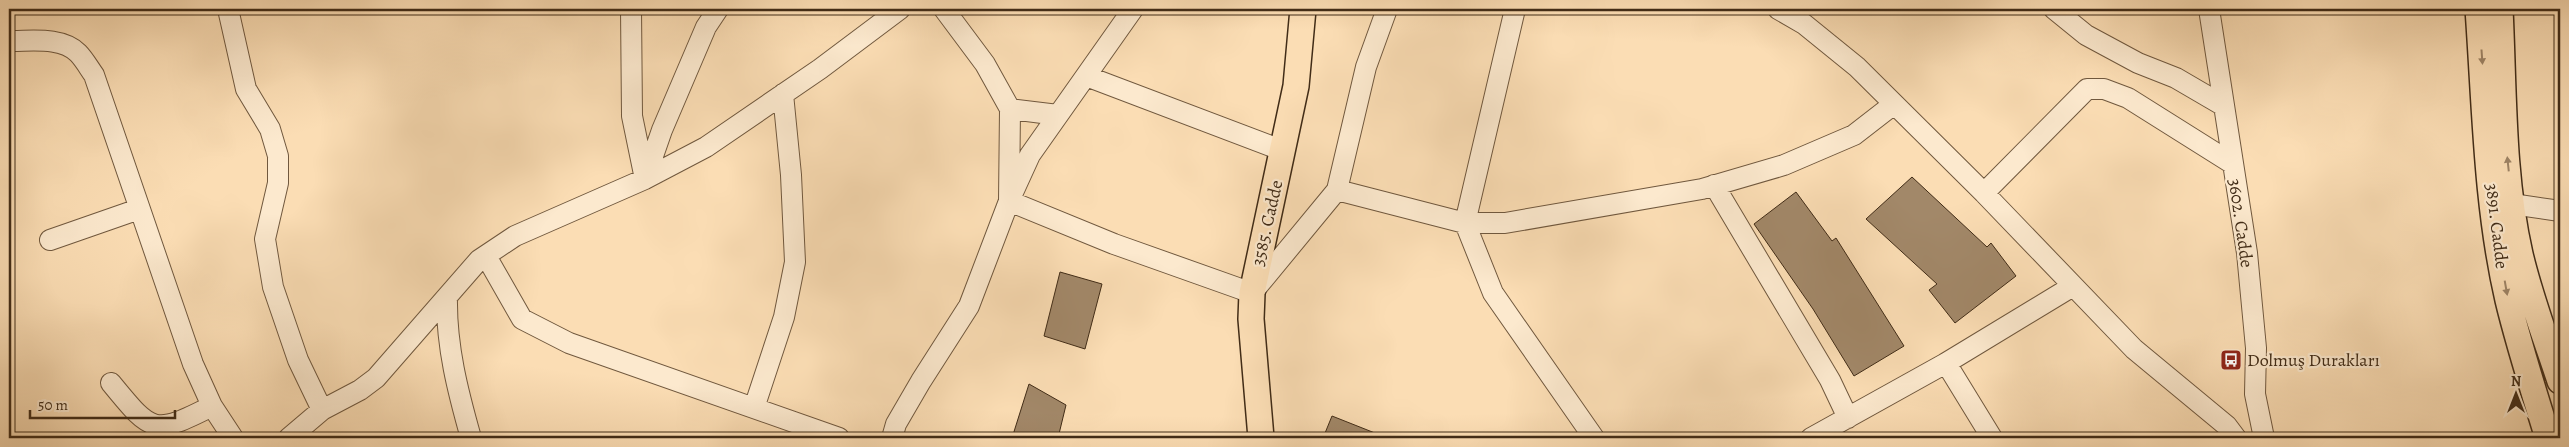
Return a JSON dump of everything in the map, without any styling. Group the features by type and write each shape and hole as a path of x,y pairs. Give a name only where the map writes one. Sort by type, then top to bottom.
{"main road":[{"name":"3585. Cadde","path":"1261,438 1251,319 1252,293 1284,151 1296,86 1303,9"},
{"name":"3891. Cadde","path":"2478,9 2487,141 2500,254 2508,299 2548,438"},
{"name":"3891. Cadde","path":"2500,9 2506,146 2512,204 2524,270 2560,381"}],"street":[{"path":"228,9 246,89 270,129 278,156 278,183 265,239 273,287 298,360 322,410"},
{"path":"631,9 632,116 645,179"},
{"path":"645,179 662,130 706,27 718,9"},
{"path":"289,438 322,410 360,390 376,378 479,260 515,236 645,179 706,147 900,9"},
{"path":"944,9 985,64 1010,109 1008,200"},
{"path":"892,438 896,424 911,398 969,306 1008,200 1030,155 1133,9"},
{"path":"1008,200 1114,244 1252,293 1337,190 1366,67 1387,9"},
{"path":"1515,9 1465,223 1492,293 1594,438"},
{"path":"1778,9 1804,24 1858,67 1984,193 2134,349 2227,426 2236,438"},
{"path":"2054,9 2086,35 2138,63 2176,78 2224,106"},
{"name":"3602. Cadde","path":"2209,9 2253,311 2255,394 2264,438"},
{"path":"13,42 46,41 67,46 78,53 94,76 193,364 212,406 233,438"},
{"path":"1086,76 1284,151"},
{"path":"1984,193 2087,89 2104,89 2128,98 2233,164"},
{"path":"754,408 784,317 794,262 791,175 783,94"},
{"path":"1337,190 1465,223 1505,223 1714,185 1784,165 1854,135 1894,104"},
{"path":"1010,109 1058,115"},
{"path":"1714,185 1830,380 1848,418"},
{"path":"2512,204 2560,211"},
{"path":"50,240 139,209"},
{"path":"486,256 522,319 569,343 839,438"},
{"path":"1811,438 1946,363 2073,286"},
{"path":"447,297 446,329 458,394 471,438"},
{"path":"1946,363 1992,438"},
{"path":"111,383 139,417 156,426 173,424 212,406"}],"building":[{"path":"1912,177 1987,247 1991,243 2016,276 1955,323 1929,290 1937,284 1866,219"},
{"path":"1796,192 1832,241 1836,238 1904,346 1854,376 1813,309 1754,224"},
{"path":"1060,272 1102,284 1085,349 1044,336"},
{"path":"1029,384 1066,405 1058,438 1012,438"},
{"path":"1332,416 1385,437 1385,438 1323,438"}],"place":[{"name":"Dolmuş Durakları","path":"2231,360"}]}
